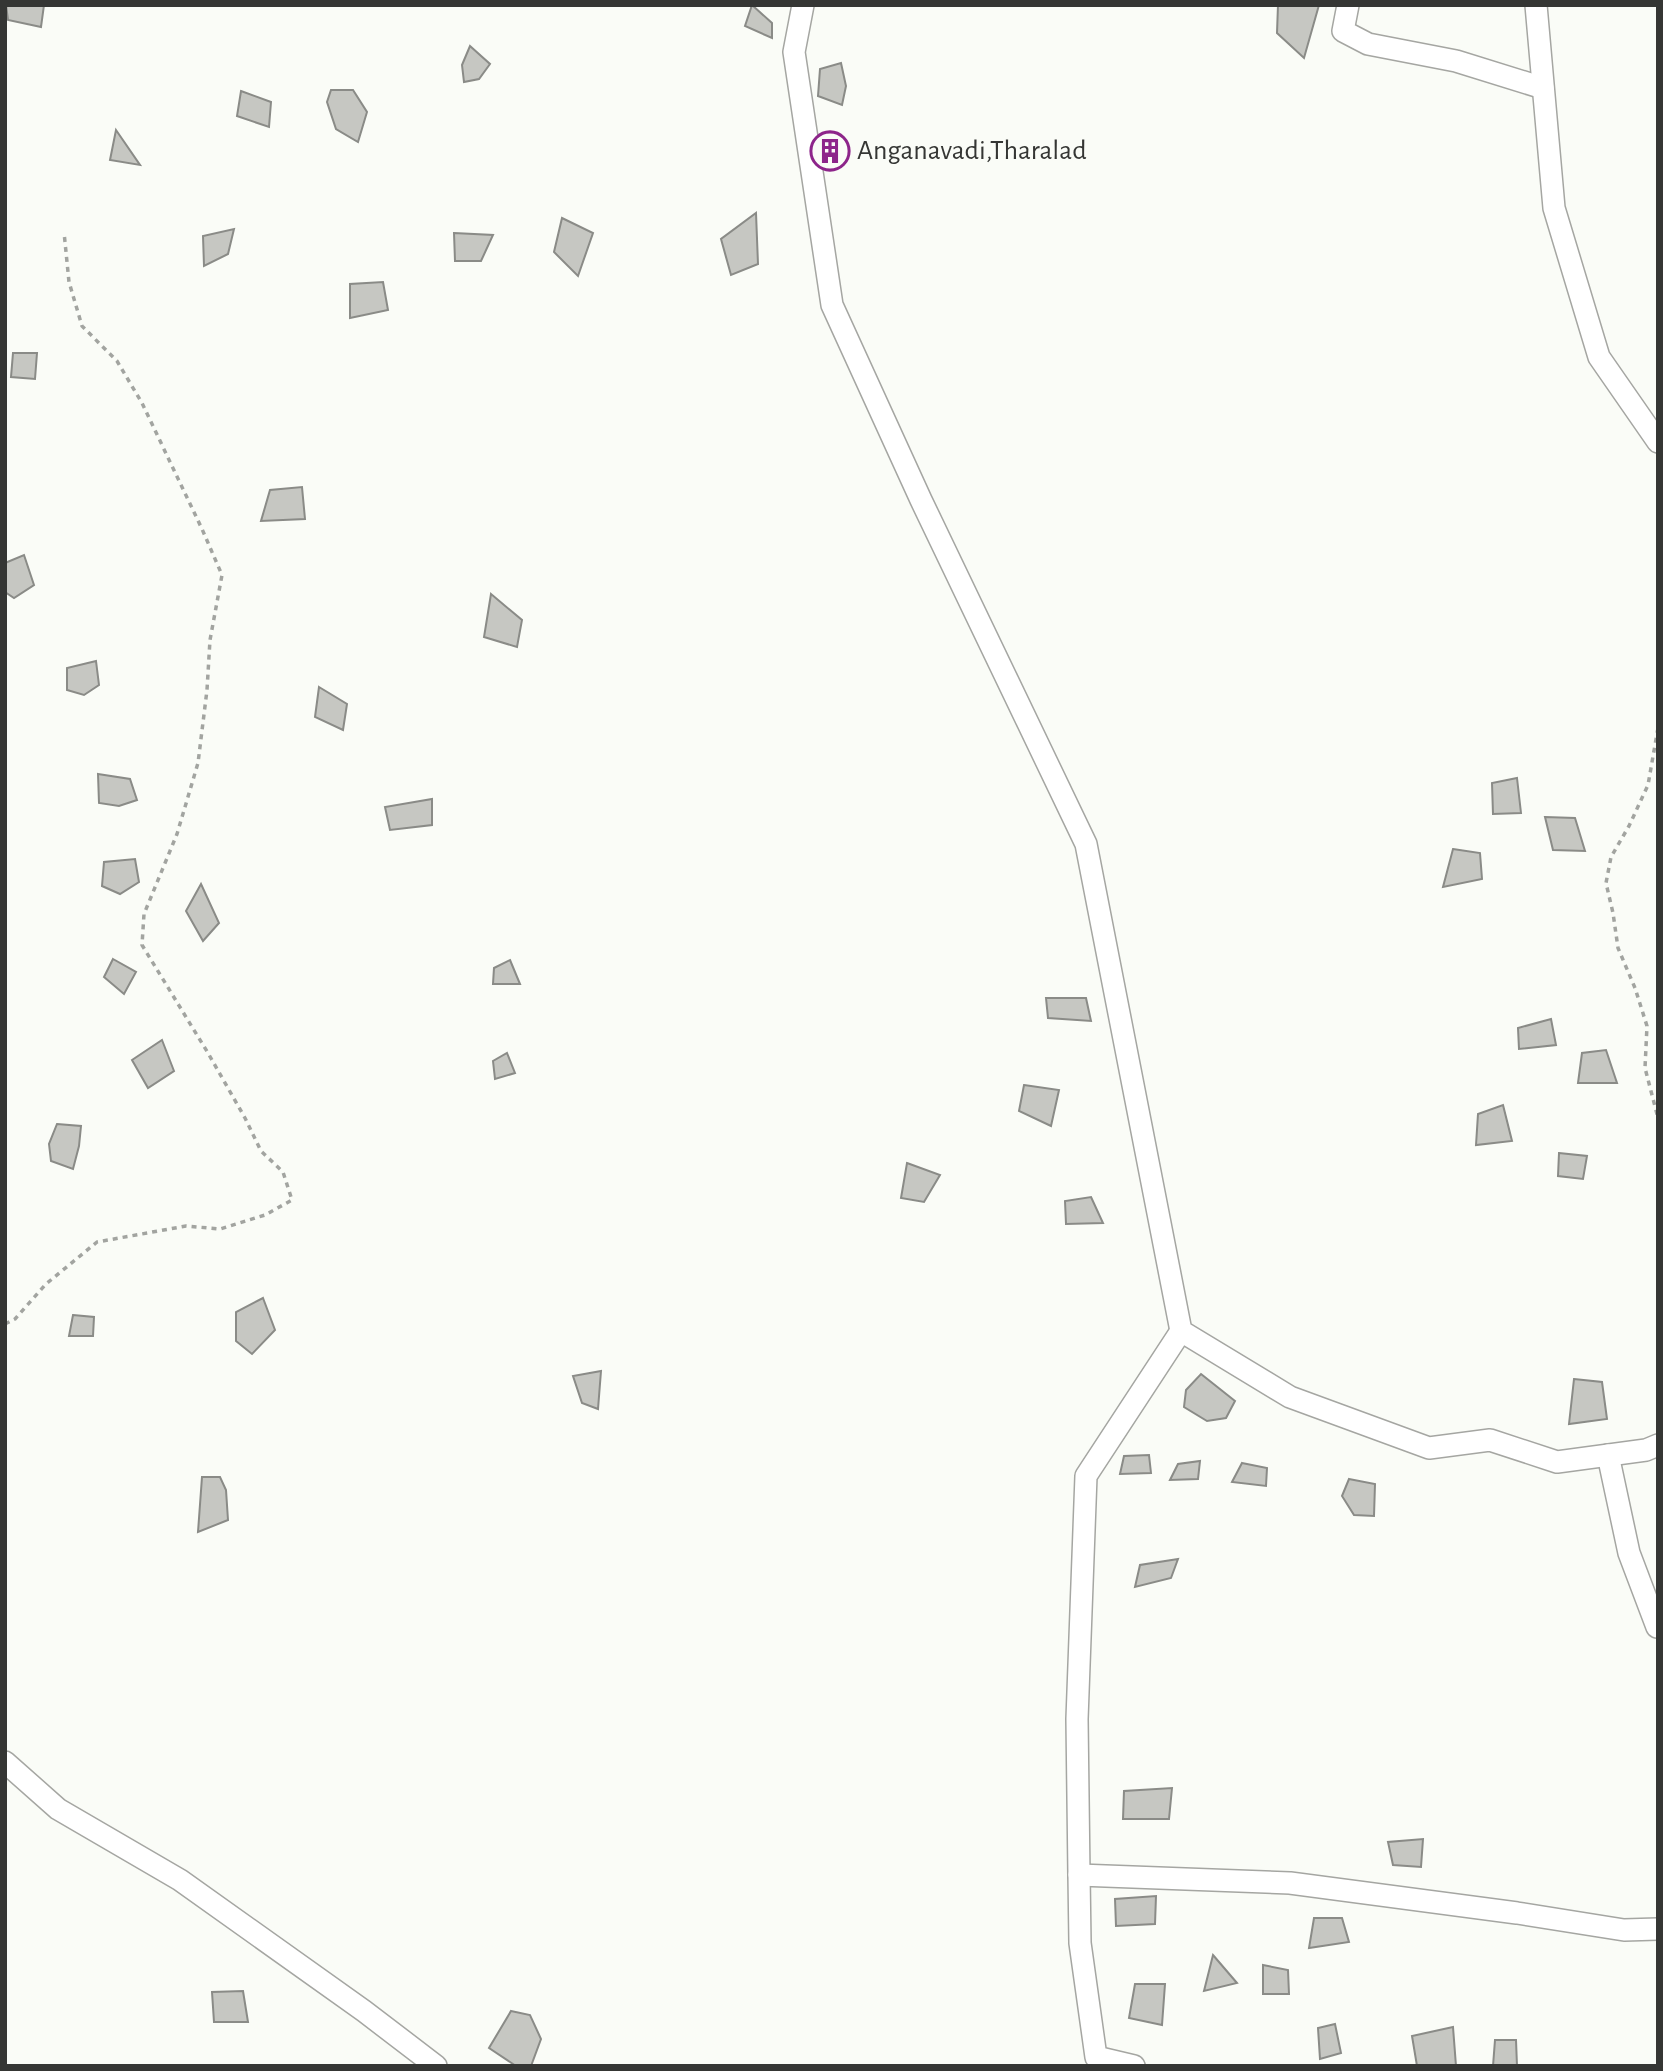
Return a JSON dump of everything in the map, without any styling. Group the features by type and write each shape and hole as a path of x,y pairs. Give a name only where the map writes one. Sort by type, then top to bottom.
{"street":[{"path":"803,5 794,52 832,304 921,500 1086,845 1181,1331 1086,1476 1077,1719 1080,1943 1096,2057 1134,2066"},
{"path":"1349,5 1343,32 1368,44 1456,61 1543,88"},
{"path":"1536,5 1554,208 1599,357 1658,442"},
{"path":"1181,1331 1290,1397 1429,1448 1490,1440 1556,1462 1646,1450 1658,1445"},
{"path":"1608,1455 1629,1553 1658,1628"},
{"path":"5,1762 58,1809 180,1880 436,2066"},
{"path":"1079,1875 1290,1883 1624,1930 1658,1929"}],"path":[{"path":"5,1324 15,1319 46,1284 97,1242 186,1226 220,1229 265,1215 292,1200 283,1172 261,1152 245,1118 142,945 144,914 177,834 198,763 210,640 222,575 142,403 117,361 82,326 69,282 64,232"},
{"path":"1658,728 1648,785 1611,857 1606,883 1618,948 1647,1026 1645,1068 1658,1118"}],"building":[{"path":"6,5 44,5 41,27 8,20"},
{"path":"752,5 772,23 772,38 745,26"},
{"path":"1278,5 1319,5 1304,58 1277,33"},
{"path":"470,46 490,64 479,79 464,82 462,65"},
{"path":"841,63 846,86 842,105 818,96 820,69"},
{"path":"331,90 353,90 367,112 358,142 336,129 327,102"},
{"path":"241,91 271,102 269,127 237,116"},
{"path":"116,130 140,165 110,160"},
{"name":"Anganavadi,Tharalad","path":"821,142 841,142 841,159 823,159"},
{"path":"756,213 758,264 731,275 721,239"},
{"path":"562,218 593,233 578,276 554,252"},
{"path":"234,229 228,254 204,266 203,236"},
{"path":"454,233 493,235 481,261 455,261"},
{"path":"383,282 388,310 350,318 350,284"},
{"path":"13,353 37,353 35,379 11,377"},
{"path":"302,487 305,519 261,521 270,490"},
{"path":"24,555 34,585 14,598 5,592 5,563"},
{"path":"491,594 522,620 517,647 484,637"},
{"path":"96,661 99,685 84,695 67,690 67,668"},
{"path":"319,687 347,704 343,730 315,717"},
{"path":"98,774 130,779 137,800 119,806 99,803"},
{"path":"1517,778 1521,813 1493,814 1492,783"},
{"path":"432,799 432,825 390,830 385,807"},
{"path":"1545,817 1575,818 1585,851 1553,850"},
{"path":"1453,849 1480,853 1482,879 1443,887"},
{"path":"135,859 139,882 120,894 102,886 104,862"},
{"path":"201,884 219,923 203,941 186,911"},
{"path":"113,959 136,972 124,994 104,977"},
{"path":"510,960 520,984 493,984 494,968"},
{"path":"1046,998 1086,998 1091,1021 1048,1018"},
{"path":"1551,1019 1556,1045 1519,1049 1518,1028"},
{"path":"162,1040 174,1071 148,1088 132,1060"},
{"path":"1606,1050 1617,1083 1578,1083 1582,1053"},
{"path":"507,1053 515,1073 495,1079 493,1061"},
{"path":"1024,1085 1059,1090 1051,1126 1019,1111"},
{"path":"1503,1105 1512,1141 1476,1145 1478,1114"},
{"path":"57,1124 81,1126 73,1169 51,1161 49,1144"},
{"path":"1559,1153 1587,1156 1583,1179 1558,1176"},
{"path":"907,1163 940,1175 924,1202 901,1198"},
{"path":"1091,1197 1103,1223 1066,1224 1065,1201"},
{"path":"263,1298 275,1330 252,1354 236,1341 236,1312"},
{"path":"73,1315 94,1317 93,1336 69,1336"},
{"path":"601,1371 598,1409 582,1403 573,1376"},
{"path":"1201,1374 1235,1401 1226,1418 1207,1421 1184,1407 1186,1390"},
{"path":"1574,1379 1602,1382 1607,1419 1569,1424"},
{"path":"1149,1455 1151,1473 1120,1474 1124,1456"},
{"path":"1200,1461 1198,1479 1170,1480 1178,1464"},
{"path":"1242,1463 1267,1468 1266,1486 1232,1482"},
{"path":"202,1477 220,1477 226,1490 228,1520 198,1532"},
{"path":"1349,1479 1375,1484 1374,1516 1354,1515 1342,1496"},
{"path":"1178,1559 1171,1578 1135,1587 1140,1565"},
{"path":"1172,1788 1169,1819 1123,1819 1124,1791"},
{"path":"1423,1839 1421,1867 1393,1865 1388,1842"},
{"path":"1156,1896 1155,1924 1116,1926 1115,1899"},
{"path":"1314,1918 1342,1918 1349,1942 1309,1948"},
{"path":"1213,1955 1237,1983 1204,1991"},
{"path":"1263,1965 1288,1970 1289,1994 1263,1994"},
{"path":"1135,1984 1165,1984 1162,2025 1129,2018"},
{"path":"243,1991 248,2022 214,2022 212,1992"},
{"path":"511,2011 530,2015 541,2039 531,2066 516,2066 489,2048"},
{"path":"1335,2024 1341,2053 1320,2059 1318,2028"},
{"path":"1453,2027 1456,2066 1417,2066 1412,2036"},
{"path":"1495,2040 1516,2040 1517,2066 1493,2066"}],"place":[{"name":"Anganavadi,Tharalad","path":"830,151"}]}
